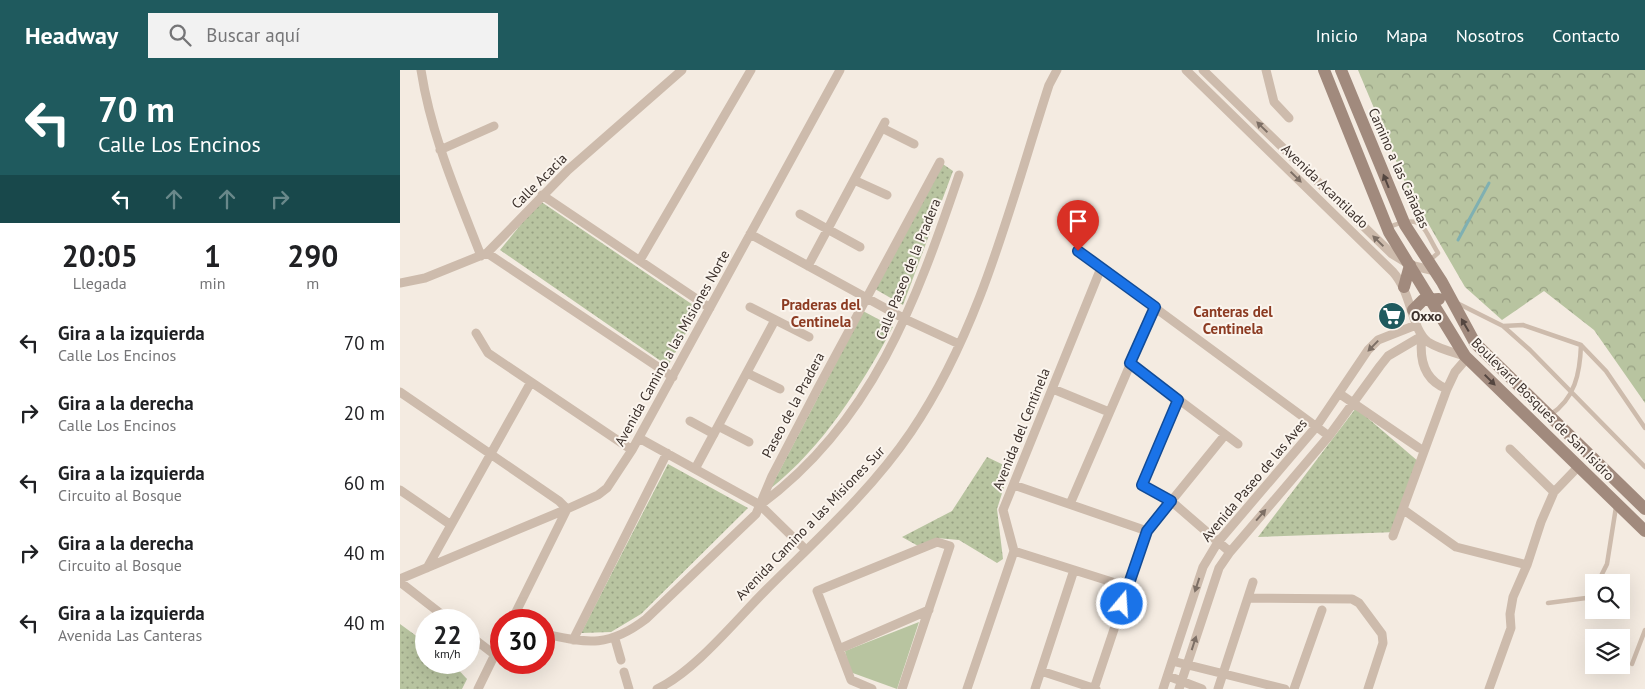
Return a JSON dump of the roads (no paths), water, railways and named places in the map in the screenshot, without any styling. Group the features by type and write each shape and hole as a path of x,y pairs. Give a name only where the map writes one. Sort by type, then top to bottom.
{"main road":[{"path":"1324,70 1388,228 1431,299"},
{"name":"Camino a las Cañadas","path":"1341,70 1403,221 1452,300"},
{"path":"1344,119 1358,113"},
{"path":"1404,287 1410,265"},
{"name":"Boulevard Bosques de San Isidro","path":"1431,299 1466,357 1645,531"},
{"path":"1413,310 1423,300 1452,300"},
{"name":"Boulevard Bosques de San Isidro","path":"1452,300 1475,343 1645,510"}],"street":[{"path":"420,70 425,97 440,150 484,254 672,377"},
{"name":"Calle Acacia","path":"400,283 425,278 484,254 568,170 682,70"},
{"path":"640,260 751,70"},
{"name":"Avenida Camino a las Misiones Norte","path":"400,580 598,496 607,488 639,438 839,70"},
{"name":"Avenida Camino a las Misiones Sur","path":"657,689 678,676 699,657 871,483 899,449 926,409 958,344 988,272 1049,85 1057,70"},
{"name":"Avenida Acantilado","path":"1186,70 1387,265 1404,287 1413,310 1416,325 1422,336"},
{"name":"Avenida Acantilado","path":"1203,70 1392,254 1410,265 1432,266"},
{"path":"1266,70 1274,102 1289,118"},
{"path":"808,266 884,125 914,144"},
{"path":"440,150 494,126"},
{"name":"Paseo de la Pradera","path":"760,506 772,476 940,162"},
{"name":"Calle Paseo de la Pradera","path":"760,506 783,489 840,428 886,359 905,319 959,175"},
{"path":"854,180 887,195"},
{"path":"542,195 710,308"},
{"path":"800,214 860,248"},
{"path":"750,234 905,319 958,344"},
{"path":"1078,251 1329,436"},
{"name":"Avenida del Centinela","path":"1014,551 1003,510 1101,268"},
{"path":"750,307 809,337"},
{"path":"1070,504 1155,307"},
{"path":"695,469 776,320"},
{"name":"Avenida Paseo de las Aves","path":"1163,689 1203,567 1218,542 1316,427 1368,350 1378,340 1416,325"},
{"path":"476,333 488,353 632,450"},
{"path":"1393,536 1447,390 1455,372 1466,357 1438,347 1422,336"},
{"path":"1422,336 1421,360 1425,370 1432,380 1447,390"},
{"name":"Avenida Paseo de las Aves","path":"1178,689 1215,578 1230,552 1329,436 1388,356 1422,336"},
{"path":"1130,363 1238,444"},
{"path":"747,373 780,389"},
{"path":"427,568 531,382"},
{"path":"1053,389 1109,412"},
{"path":"400,392 559,501 567,509 517,609"},
{"path":"1340,394 1419,448"},
{"path":"1178,400 1142,485 1171,501 1230,552"},
{"path":"690,421 750,442"},
{"path":"1041,672 1095,689 1147,531 1224,434"},
{"path":"639,438 760,506 806,550"},
{"path":"1510,449 1554,492"},
{"path":"573,640 667,453"},
{"path":"1489,689 1511,628 1510,614 1513,597 1527,564 1541,522 1554,492 1578,467"},
{"path":"1276,474 1288,484"},
{"path":"1014,485 1147,531"},
{"path":"400,490 451,525"},
{"path":"555,636 573,640 615,639 629,632 646,619 756,514 760,506"},
{"path":"1404,510 1456,547 1527,564"},
{"path":"872,689 852,682 816,594 818,589 936,542 950,546 902,689"},
{"path":"967,689 1014,551 1128,587"},
{"path":"1035,689 1074,570"},
{"path":"400,580 436,609"},
{"path":"1218,689 1253,582"},
{"path":"1249,598 1352,599 1359,603 1382,634 1383,642 1368,689"},
{"path":"839,649 929,610"},
{"path":"1294,689 1322,610"},
{"path":"615,639 621,660"},
{"path":"480,643 490,651"},
{"path":"1172,661 1285,689"},
{"path":"478,689 490,665"},
{"path":"624,672 629,689"},
{"path":"1168,676 1202,689"}],"lane":[{"path":"1388,228 1403,221"},
{"path":"1452,300 1503,326 1645,467"},
{"path":"1503,326 1523,325 1581,345 1606,371 1645,428"},
{"path":"1549,416 1572,393 1580,370 1581,345"},
{"path":"1602,574 1607,564 1616,503"},
{"path":"1548,603 1585,598"},
{"path":"1632,664 1645,630"}],"waterway":[{"path":"1458,240 1489,183"}],"place":[{"name":"Oxxo","path":"1392,316"}],"district":[{"name":"Praderas del Centinela","path":"821,312"},
{"name":"Canteras del Centinela","path":"1233,320"}]}
